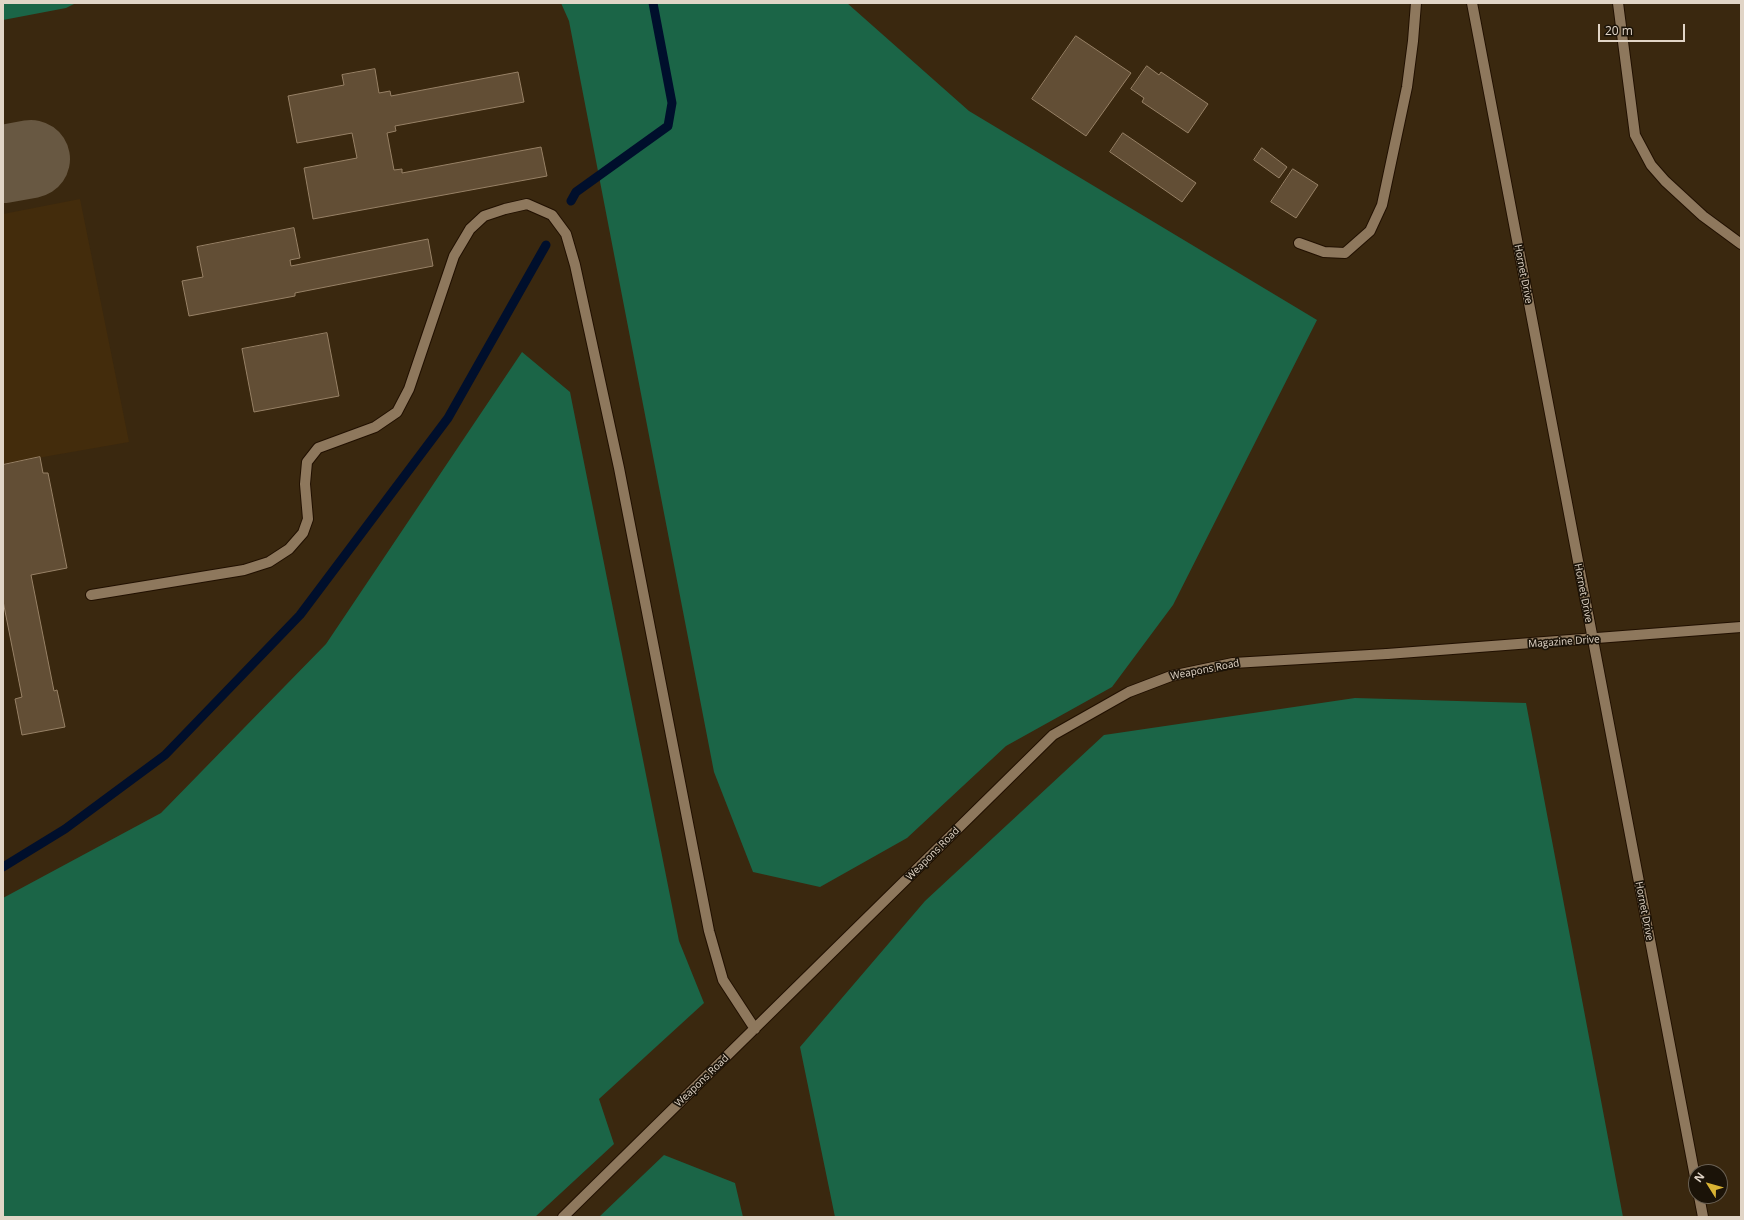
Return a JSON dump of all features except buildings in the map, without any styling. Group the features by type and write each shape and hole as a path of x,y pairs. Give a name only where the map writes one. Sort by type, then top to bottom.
{"main road":[{"path":"1299,243 1324,252 1345,253 1370,231 1382,205 1407,87 1414,41 1416,3"},
{"name":"Hornet Drive","path":"1472,3 1693,1164"},
{"path":"1618,3 1635,135 1651,165 1665,181 1703,216 1741,244"},
{"path":"91,595 244,570 269,562 289,549 303,533 308,519 305,484 307,462 318,448 375,427 397,412 409,389 454,256 470,229 484,216 526,204 552,215 566,234 575,265 621,476 710,931 723,980 755,1028"},
{"name":"Magazine Drive","path":"1387,654 1741,628"},
{"name":"Weapons Road","path":"563,1217 1053,735 1129,692 1171,676 1233,663 1387,654"},
{"path":"1701,1204 1703,1217"}],"shaded area":[{"path":"80,199 129,442 3,464 3,214"}],"green space":[{"path":"3,3 76,3 66,8 3,20"},
{"path":"561,3 847,3 969,111 1317,320 1173,605 1112,687 1006,746 907,838 820,887 753,872 714,772 569,21"},
{"path":"522,352 570,392 679,941 704,1003 599,1099 614,1144 535,1217 3,1217 3,898 161,813 326,644"},
{"path":"1355,698 1526,703 1623,1217 835,1217 800,1047 925,901 1104,735"},
{"path":"664,1155 735,1183 743,1217 599,1217"}],"waterway":[{"path":"571,201 576,192 668,126 672,103 653,3"},
{"path":"3,867 65,829 165,755 300,615 448,418 546,245"}],"taxiway":[{"path":"3,164 31,159"}]}
